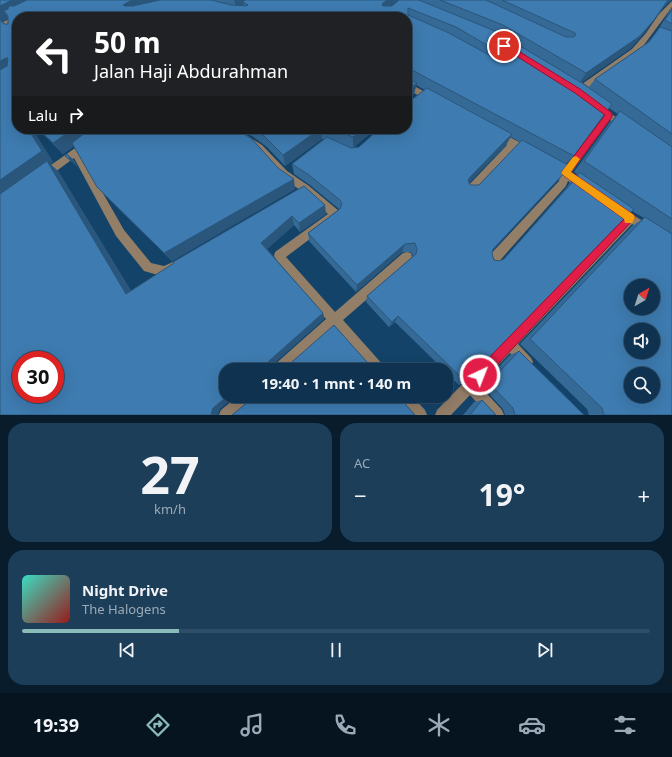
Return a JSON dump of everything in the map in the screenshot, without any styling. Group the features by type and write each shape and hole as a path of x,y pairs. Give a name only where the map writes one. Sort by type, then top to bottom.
{"street":[{"path":"634,133 581,94 635,51 652,35 672,4"},
{"path":"12,19 6,22 12,28"},
{"path":"412,90 420,97 441,104"},
{"path":"491,262 563,183 566,173 609,115"},
{"path":"486,129 566,173 592,191"},
{"path":"238,134 259,148 336,214 279,256 374,363"},
{"path":"37,180 88,142"},
{"path":"469,190 514,144"},
{"path":"75,152 120,233 148,267 165,272 185,260"},
{"path":"293,197 306,189"},
{"path":"611,204 672,245"},
{"path":"442,415 631,218"},
{"path":"285,363 407,257"},
{"path":"509,344 536,371"},
{"path":"470,385 497,415"},
{"path":"226,415 240,403"},
{"path":"410,403 420,415"}],"building":[{"path":"0,0 12,0 0,6"},
{"path":"27,0 132,0 123,5 133,6 160,0 211,0 231,5 246,6 248,5 243,2 245,0 387,0 382,4 383,6 392,6 399,0 419,0 495,31 582,83 612,104 574,156 412,70 412,17 449,33 500,61 504,62 509,58 456,27 408,8 408,12 12,12 12,134 31,134 42,151 0,180 0,70 7,66 8,58 0,61 0,20 4,24 8,24 8,16 4,11 8,9 9,6 14,6"},
{"path":"440,0 486,0 566,37 573,37 576,35 575,33 502,0 668,0 654,20 640,36 586,73 503,25"},
{"path":"672,10 672,24 665,20"},
{"path":"660,27 672,31 672,134 595,79 649,42"},
{"path":"412,80 417,83 412,87"},
{"path":"427,88 512,134 470,177 468,180 470,185 479,185 522,140 568,165 567,170 493,249 492,254 494,260 499,261 504,259 577,177 579,172 634,209 466,382 453,369 453,363 446,363 398,316 392,322 367,296 416,254 417,249 415,243 405,244 357,285 308,233 340,209 342,204 340,200 309,175 292,164 327,137 351,148 359,147 373,134 412,134 412,99"},
{"path":"620,111 672,147 672,219 584,161"},
{"path":"43,134 66,134 53,143"},
{"path":"84,134 244,134 252,139 278,168 294,179 164,253 97,187 72,143"},
{"path":"261,134 313,134 283,155"},
{"path":"346,134 357,134 353,137"},
{"path":"67,154 72,162 65,156"},
{"path":"47,161 126,294 174,263 173,262 304,186 325,205 299,223 292,216 261,243 323,313 268,363 219,363 219,403 213,408 212,415 0,415 0,194"},
{"path":"645,217 672,234 672,415 604,415 602,408 530,339"},
{"path":"334,325 368,363 291,363"},
{"path":"519,351 584,415 515,415 513,408 489,383"},
{"path":"482,400 496,415 470,415"},
{"path":"247,403 404,403 415,415 232,415"}],"slow traffic":[{"path":"576,159 566,173 631,218 628,220"}],"route":[{"path":"480,375 631,218 566,173 609,115 578,91 504,46"}]}
